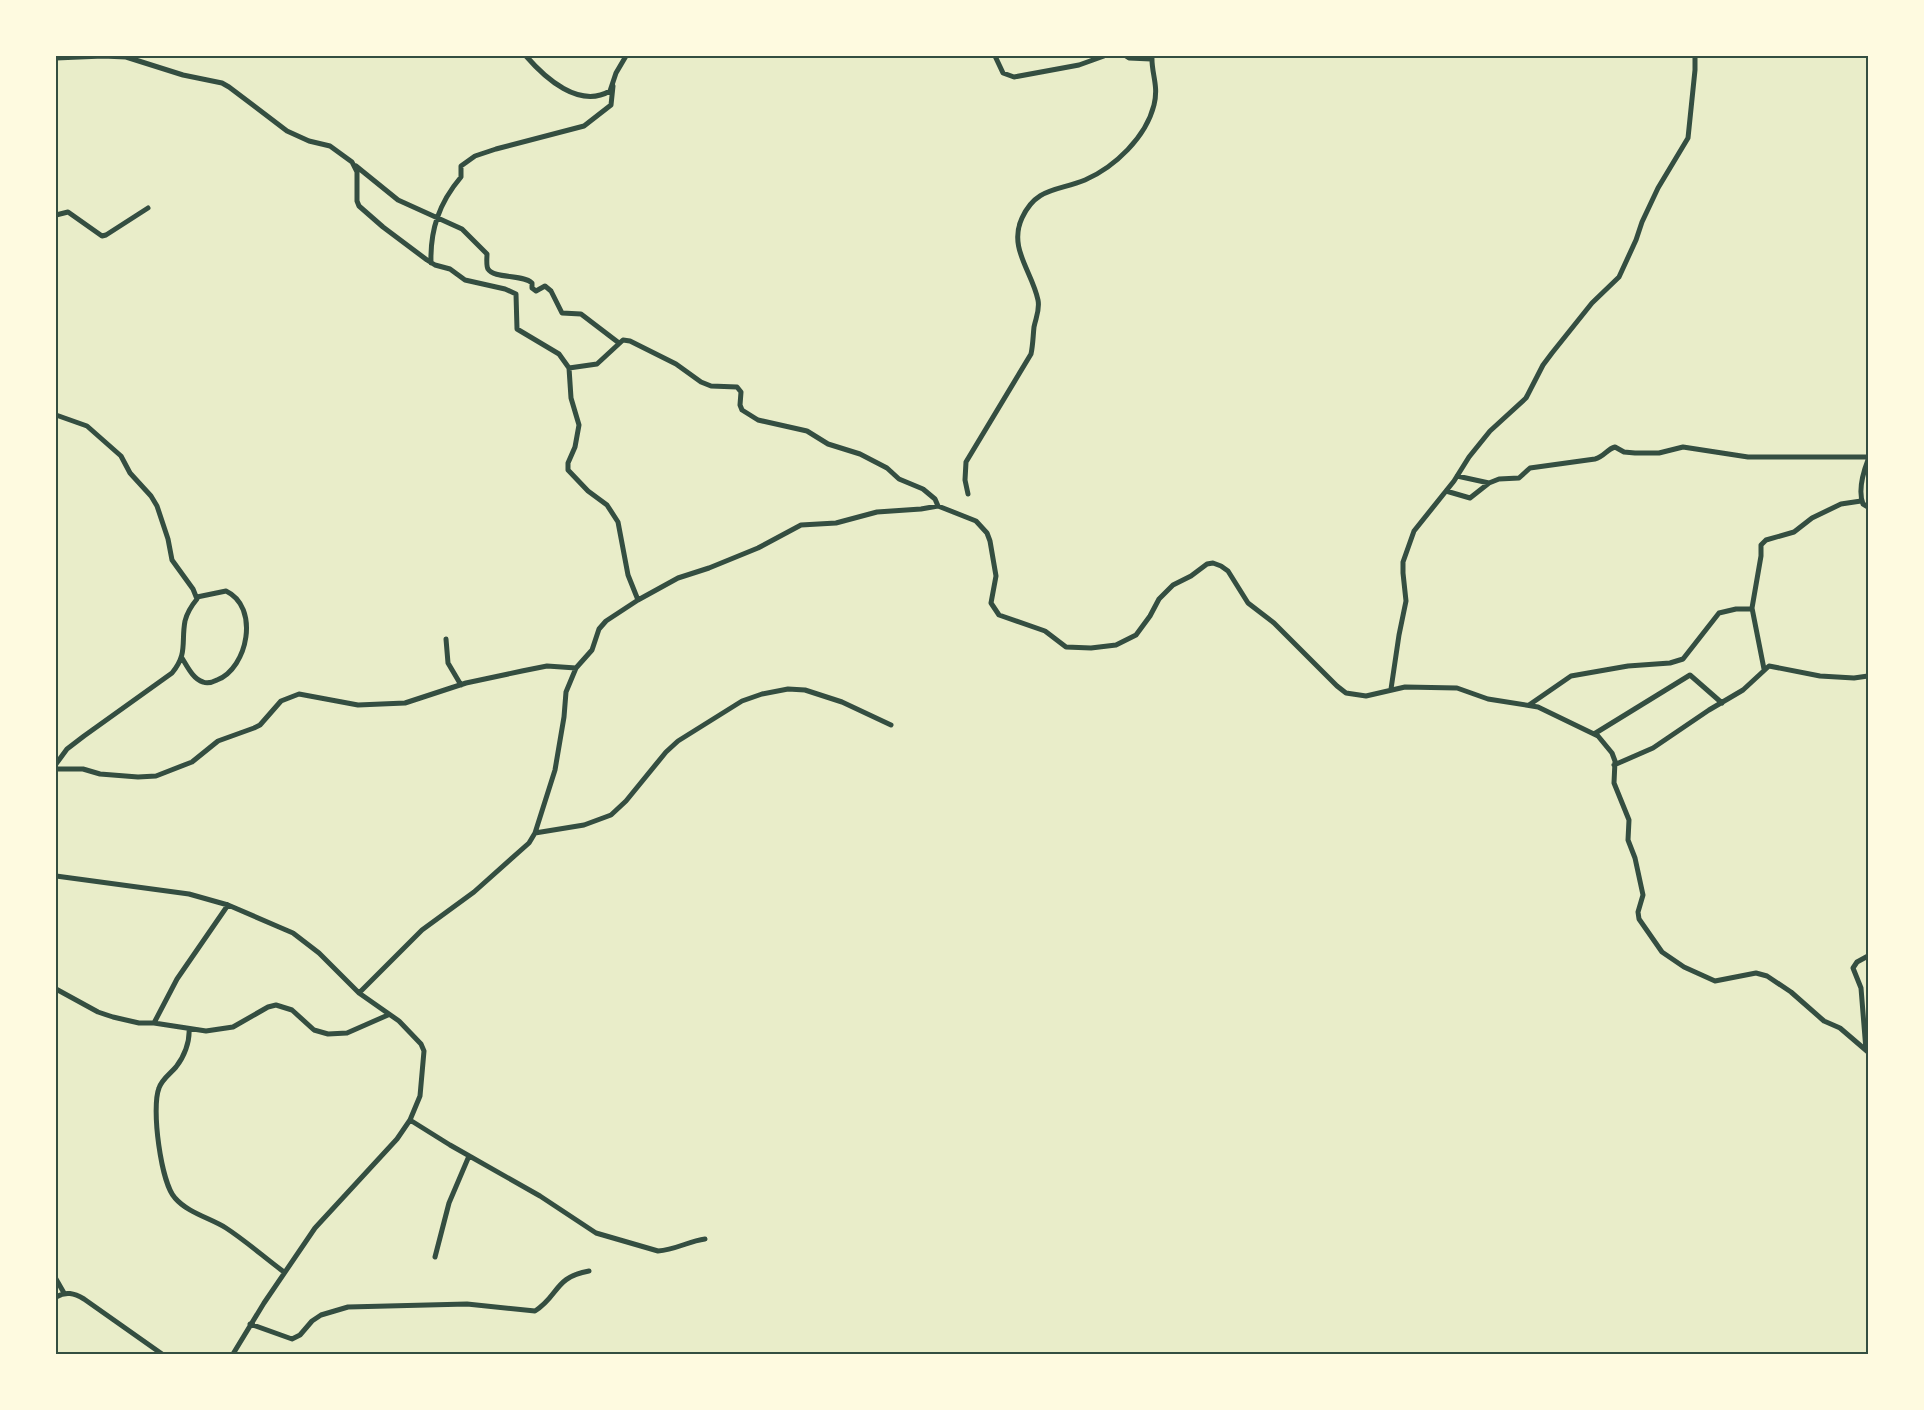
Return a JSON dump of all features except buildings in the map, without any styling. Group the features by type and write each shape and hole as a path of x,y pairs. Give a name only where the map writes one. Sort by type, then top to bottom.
{"street":[{"path":"526,56 555,83 577,95 597,96 608,93 613,86"},
{"path":"431,263 432,234 437,218 460,177 460,168 465,162 496,149 586,125 612,103 616,73 626,56"},
{"path":"996,56 1003,73 1014,77 1079,65 1104,56"},
{"path":"968,494 965,480 966,462 1031,354 1033,345 1034,328 1039,310 1031,280 1018,252 1017,234 1021,221 1030,205 1044,192 1094,175 1108,167 1142,131 1154,106 1156,88 1152,57 1129,58 1126,56"},
{"path":"1391,689 1406,601 1402,573 1406,552 1414,531 1490,431 1527,398 1543,365 1592,303 1619,277 1658,188 1688,138 1695,56"},
{"path":"56,58 126,57 183,75 222,83 251,102 287,131 309,141 330,146 398,200 468,233 487,254 487,267 490,270 498,274 526,279 537,291 545,286 551,291 562,312 581,314 619,343"},
{"path":"355,166 359,206 382,227 431,263 450,270 465,280 505,289 516,294 517,328 559,354 569,368 571,398 579,425 568,470 588,491 606,505 618,522 628,575 638,600"},
{"path":"56,215 68,212 102,236 148,208"},
{"path":"569,368 597,364 623,340 638,345 676,364 700,382 711,386 737,387 741,392 742,410 758,420 807,431 828,444 860,453 887,468 899,479 923,489 935,499 938,506"},
{"path":"56,416 87,426 121,456 130,473 157,506 172,560 197,597"},
{"path":"1446,491 1470,498 1489,483 1499,479 1519,478 1530,468 1595,459 1603,457 1609,449 1615,447 1624,452 1635,453 1659,453 1683,447 1710,453 1748,457 1869,458 1861,485 1861,501"},
{"path":"1457,476 1489,483"},
{"path":"1764,669 1752,609 1762,542 1794,532 1812,518 1841,504 1861,501 1869,507"},
{"path":"359,993 412,939 474,892 529,843 535,833 556,763 566,692 576,668 592,650 599,630 606,621 678,578 770,543 801,525 836,523 877,512 938,506 976,521 987,533 996,576 991,603 994,610 999,615 1045,631 1066,647 1091,648 1116,645 1126,641 1136,635 1159,599 1173,585 1191,576 1207,564 1213,563 1228,571 1248,603 1274,623 1340,688 1354,695 1366,696 1414,686 1457,688 1488,699 1529,705 1548,711 1594,734 1612,753 1614,783 1629,820 1628,840 1635,858 1643,896 1638,912 1639,919 1662,952 1678,963 1715,981 1756,974 1767,976 1791,992 1816,1016 1840,1028 1868,1051"},
{"path":"56,764 67,749 172,673 182,658 185,619 197,597 226,591 238,600 244,614 246,628 243,651 234,669 224,678 204,683 198,679 182,658"},
{"path":"1529,705 1570,676 1628,666 1670,663 1683,658 1719,613 1736,609 1752,609"},
{"path":"446,639 448,663 461,685"},
{"path":"56,769 84,769 105,774 151,777 186,765 218,741 260,725 274,706 299,694 358,705 405,703 461,685 547,666 576,668"},
{"path":"1614,765 1653,748 1743,690 1769,666 1820,676 1854,678 1869,676"},
{"path":"1594,734 1690,675 1722,703"},
{"path":"535,833 584,825 611,814 626,801 658,760 678,741 742,701 762,694 788,689 805,690 842,702 891,725"},
{"path":"56,876 173,891 206,898 293,933 324,957 359,993 399,1021 416,1038 424,1052 420,1096 410,1120 390,1148 320,1223 284,1272 233,1354"},
{"path":"154,1023 182,972 228,905"},
{"path":"1868,1051 1861,988 1853,968 1857,962 1869,956"},
{"path":"56,989 98,1012 113,1017 139,1023 206,1031 222,1030 242,1024 268,1007 276,1005 292,1010 314,1030 328,1034 346,1033 388,1015"},
{"path":"189,1029 190,1037 186,1049 177,1066 162,1081 156,1101 157,1131 169,1191 183,1205 227,1229 284,1272"},
{"path":"410,1120 605,1236 658,1251 667,1251 685,1243 705,1239"},
{"path":"435,1257 449,1203 469,1156"},
{"path":"250,1324 292,1339 300,1335 312,1321 321,1315 348,1307 467,1304 535,1311 563,1282 574,1274 589,1271"},
{"path":"56,1279 64,1293"},
{"path":"56,1297 64,1293 77,1295 162,1354"}]}
